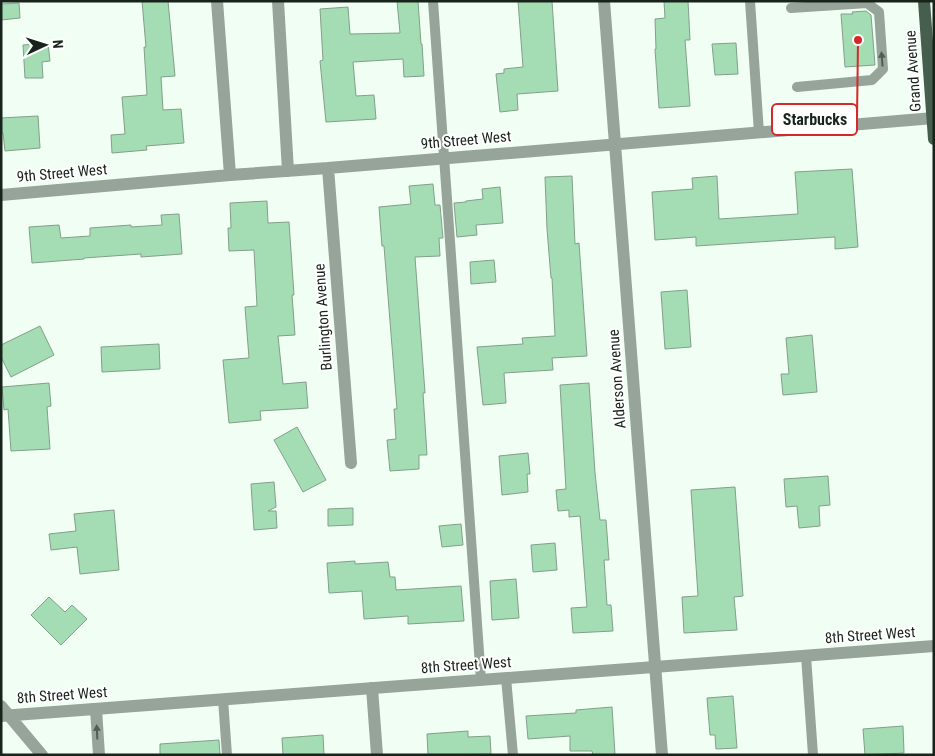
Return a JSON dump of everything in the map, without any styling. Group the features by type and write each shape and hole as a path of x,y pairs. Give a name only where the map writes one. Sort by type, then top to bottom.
{"main road":[{"name":"Grand Avenue","path":"924,1 934,139"}],"street":[{"path":"216,1 230,175"},
{"path":"278,1 288,171"},
{"name":"Alderson Avenue","path":"604,1 662,755"},
{"name":"9th Street West","path":"1,195 933,118"},
{"name":"Burlington Avenue","path":"328,168 350,463"},
{"name":"8th Street West","path":"4,712 223,699 934,646"},
{"path":"372,688 377,755"},
{"path":"96,708 99,755"},
{"path":"4,712 42,755"}],"lane":[{"path":"433,1 481,680"},
{"path":"750,1 760,133"},
{"path":"790,8 867,3 879,12 883,69 872,80 797,87"},
{"path":"806,656 813,755"},
{"path":"506,678 513,755"},
{"path":"223,699 227,755"}],"building":[{"path":"142,1 168,1 175,76 161,77 163,110 181,109 184,143 146,146 147,150 112,153 111,135 125,134 122,97 147,95 144,47 146,47"},
{"path":"397,1 418,1 424,76 404,77 403,59 353,62 356,96 374,95 376,119 326,122 320,61 323,60 320,9 348,7 350,34 400,33"},
{"path":"518,1 552,1 558,91 517,94 518,110 500,112 496,74 504,73 504,69 523,67"},
{"path":"664,1 688,1 690,40 685,40 690,106 659,108 655,19 665,18"},
{"path":"19,3 20,18 1,20 1,4"},
{"path":"866,11 871,15 875,65 845,67 841,14"},
{"path":"48,43 50,61 42,62 43,78 25,78 23,45"},
{"path":"736,43 738,74 715,75 712,44"},
{"path":"38,116 40,148 5,151 3,133 1,133 1,118"},
{"path":"852,169 858,247 835,249 835,237 696,246 696,237 655,240 652,192 693,189 692,178 717,176 719,219 798,214 795,172"},
{"path":"572,176 575,244 579,243 587,356 552,358 553,370 504,373 506,403 483,405 477,347 523,344 522,338 555,336 545,177"},
{"path":"433,184 435,205 440,205 443,238 439,238 440,256 415,257 425,393 423,393 427,455 419,455 419,469 390,471 387,440 396,439 394,409 397,409 384,246 382,246 379,207 411,204 409,186"},
{"path":"500,187 503,223 476,225 477,235 457,237 454,203 483,199 482,189"},
{"path":"267,201 268,223 289,222 295,335 278,336 283,384 306,382 308,408 260,411 261,420 229,423 223,360 249,358 245,307 257,306 254,250 229,251 228,228 231,228 230,203"},
{"path":"179,214 182,254 141,257 141,254 32,263 29,227 59,225 61,238 90,236 90,228 162,225 161,215"},
{"path":"494,260 496,282 471,284 470,262"},
{"path":"687,290 691,347 665,349 661,292"},
{"path":"40,326 54,355 11,377 1,357 1,345"},
{"path":"812,335 817,392 783,395 781,374 789,374 786,338"},
{"path":"159,344 160,369 102,372 101,347"},
{"path":"49,383 51,406 47,407 50,449 11,451 8,409 4,410 2,387"},
{"path":"589,383 600,520 606,520 609,560 604,560 607,605 611,605 613,631 573,633 571,608 587,607 580,516 569,517 569,510 558,511 556,490 566,489 560,385"},
{"path":"297,427 326,480 303,492 274,440"},
{"path":"528,453 530,474 527,474 528,492 502,495 499,456"},
{"path":"828,476 830,505 819,506 820,526 799,528 797,506 786,507 784,479"},
{"path":"274,482 276,507 268,511 276,511 277,528 254,530 251,484"},
{"path":"735,487 743,596 734,597 737,630 684,633 682,597 698,596 691,490"},
{"path":"353,508 353,525 328,526 328,509"},
{"path":"114,510 119,570 80,574 77,547 51,550 49,534 76,531 74,514"},
{"path":"461,524 463,545 442,547 439,526"},
{"path":"555,543 557,570 533,572 531,545"},
{"path":"355,561 355,564 388,562 390,577 395,577 396,590 461,586 464,621 408,624 408,616 364,619 362,591 329,593 327,563"},
{"path":"516,579 519,618 492,620 490,581"},
{"path":"49,597 65,612 72,605 87,619 61,645 31,615"},
{"path":"733,696 737,748 716,749 715,735 710,735 707,698"},
{"path":"612,707 615,755 593,755 592,751 570,751 570,736 528,739 526,716 576,713 576,710"},
{"path":"903,726 904,753 865,755 863,729"},
{"path":"468,731 468,737 490,736 491,754 428,755 427,734"},
{"path":"323,735 324,755 283,755 282,738"},
{"path":"219,740 220,755 160,755 160,744"}],"place":[{"name":"Starbucks","path":"858,40"}]}
